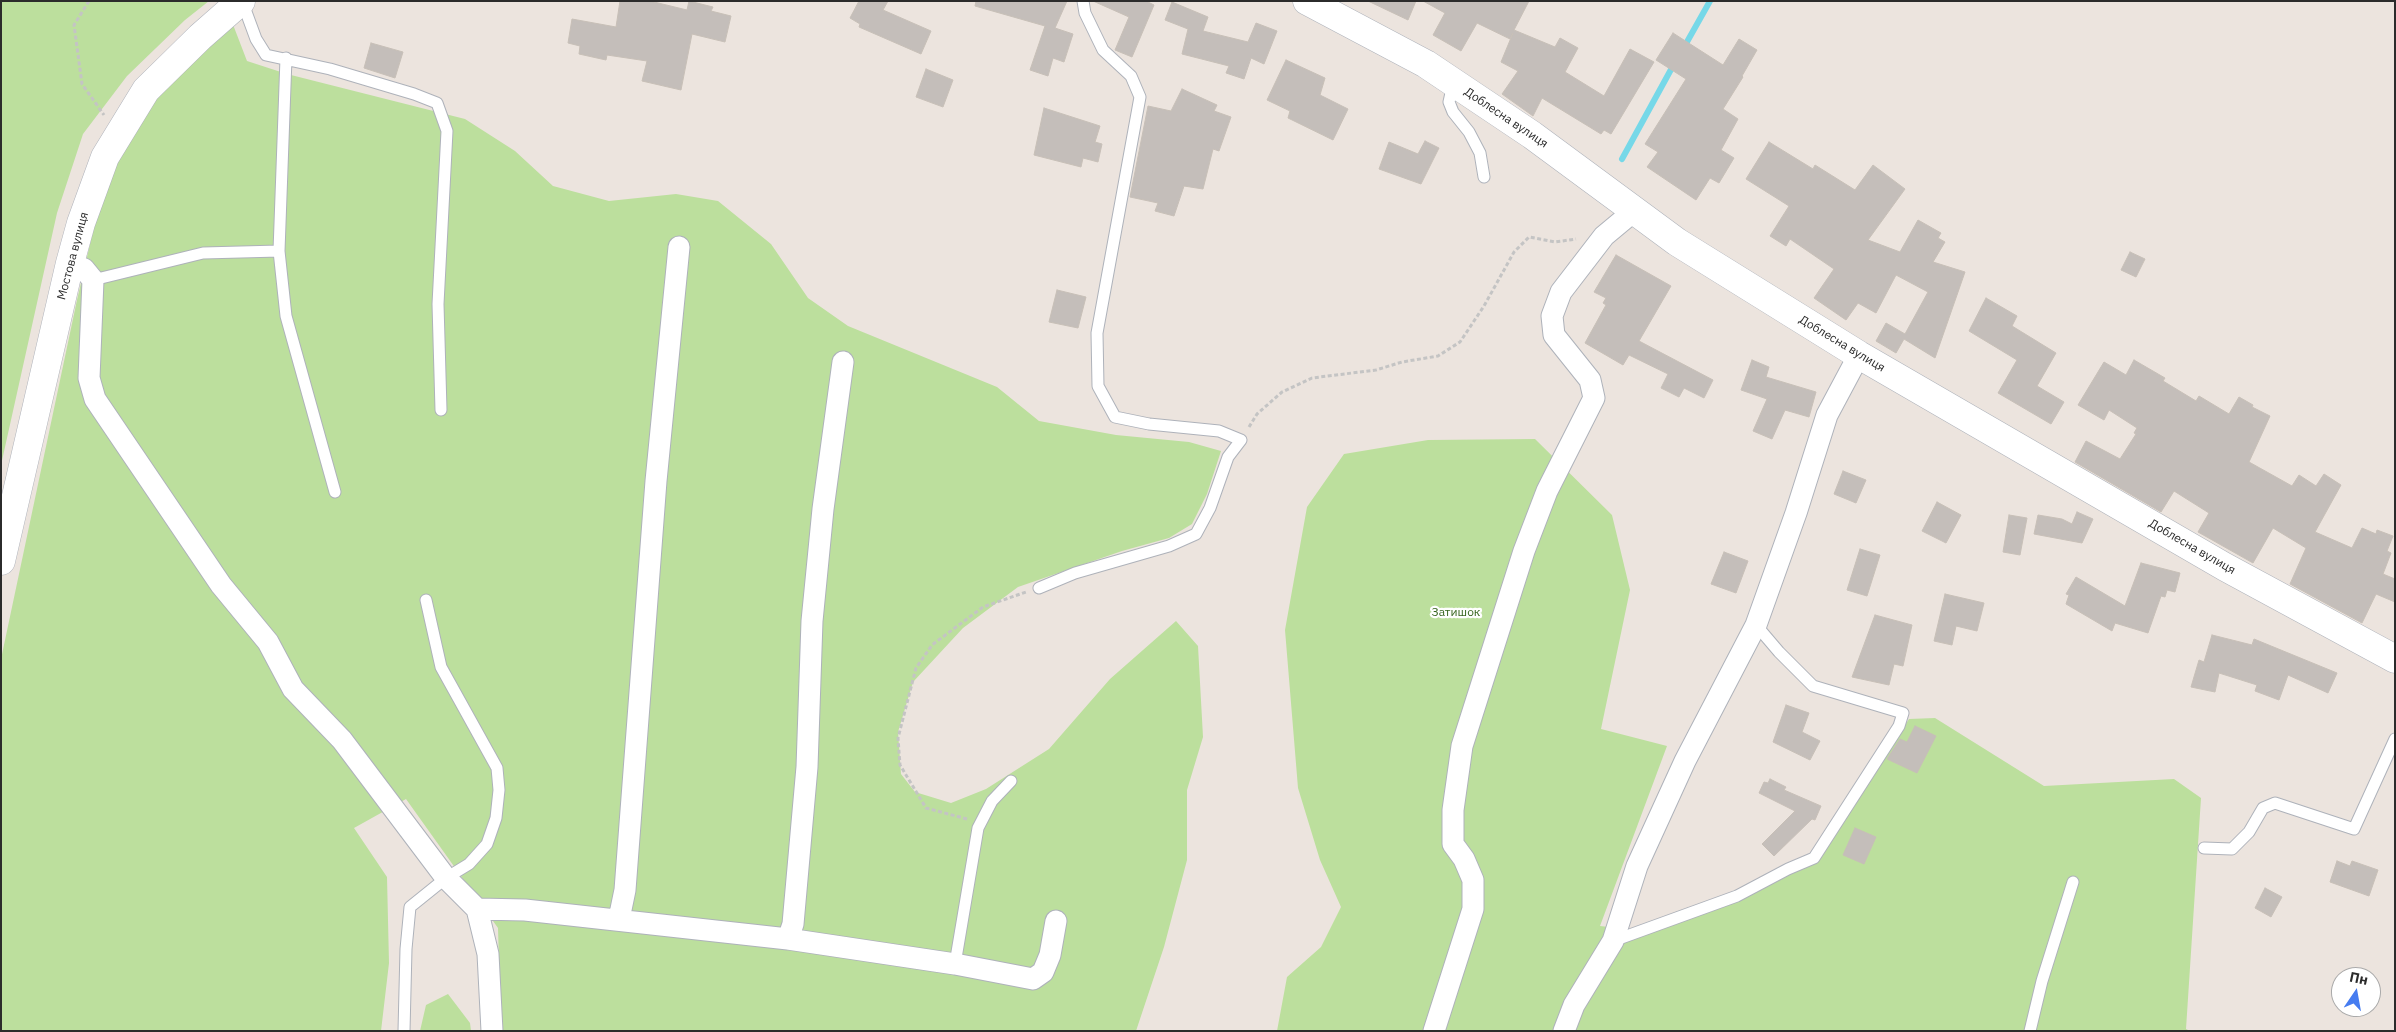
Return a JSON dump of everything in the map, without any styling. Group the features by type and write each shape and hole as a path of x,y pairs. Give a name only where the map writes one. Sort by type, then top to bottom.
{"street":[{"name":"Мостова вулиця","path":"1,561 70,263 81,223 105,157 146,90 200,37 242,1"},
{"name":"Доблесна вулиця","path":"1307,1 1426,64 1532,135 1677,242 1859,355 2225,567 2395,659"},
{"path":"1434,1031 1473,909 1473,880 1464,859 1453,844 1453,810 1462,746 1527,543 1547,491 1594,398 1590,380 1554,335 1552,316 1561,292 1604,236 1634,211"},
{"path":"618,919 625,890 656,481 679,246"},
{"path":"70,263 84,269 93,280 89,378 95,399 221,585 268,642 293,689 342,740 446,878 477,909 488,954 492,1031"},
{"path":"1564,1031 1574,1005 1613,941 1637,866 1685,761 1756,625 1827,415 1859,355"},
{"path":"788,939 793,924 807,767 816,584 823,509 842,362"},
{"path":"477,909 526,910 788,939 955,964 1033,979 1043,972 1050,955 1056,921"}],"lane":[{"path":"242,1 256,39 266,55 286,58 405,91 437,104 447,131 438,304 440,410"},
{"path":"1038,588 1075,573 1169,546 1196,534 1210,508 1228,457 1241,440 1219,431 1150,424 1115,417 1098,386 1097,333 1140,97 1131,76 1103,50 1085,13 1083,1"},
{"path":"286,58 279,251 286,316 335,492"},
{"path":"1453,82 1449,102 1453,112 1469,132 1480,153 1484,177"},
{"path":"93,280 203,253 279,251"},
{"path":"404,1031 406,949 410,907 446,878 470,864 487,844 496,818 499,790 497,768 441,667 426,600"},
{"path":"1613,941 1737,896 1788,869 1814,858 1900,726 1903,713 1813,686 1779,652 1756,625"},
{"path":"2204,848 2232,849 2249,832 2263,808 2275,803 2354,830 2395,739"},
{"path":"955,964 978,828 992,801 1010,782"},
{"path":"2030,1031 2042,981 2073,882"}],"path":[{"path":"89,1 74,25 82,84 118,134"},
{"path":"1241,440 1257,414 1282,392 1312,378 1376,370 1402,362 1438,356 1460,342 1484,306 1514,252 1529,237 1555,242 1604,236"},
{"path":"978,828 966,818 926,808 900,765 898,738 916,668 932,645 983,607 1038,588"}],"green space":[{"path":"1,1 209,1 185,20 127,76 83,134 57,213 1,465"},
{"path":"232,22 247,61 287,74 465,119 515,151 553,186 609,201 676,194 718,201 771,244 808,298 848,326 997,387 1039,421 1116,435 1189,442 1221,451 1207,494 1192,524 1169,538 1122,551 1018,587 963,628 913,682 898,732 901,774 915,792 951,803 986,789 1049,749 1110,679 1176,621 1198,646 1203,737 1187,790 1187,860 1164,947 1136,1031 501,1031 498,928 406,799 354,828 387,877 389,963 381,1031 1,1031 1,659 77,300 107,171 147,103"},
{"name":"Затишок","path":"1535,439 1612,515 1630,590 1601,729 1667,746 1600,926 1654,932 1817,862 1909,719 1935,718 2044,786 2174,779 2201,798 2186,1029 2190,1031 1277,1031 1287,977 1321,947 1341,907 1320,860 1298,788 1285,630 1307,507 1344,454 1428,440"},
{"path":"448,994 470,1023 471,1031 420,1031 426,1005"}],"building":[{"path":"620,1 650,1 687,10 689,1 713,7 711,11 731,16 725,42 692,34 681,90 642,81 647,61 607,55 606,60 579,54 580,46 568,43 572,19 616,27"},
{"path":"859,1 888,1 883,10 931,31 921,54 859,27 860,24 850,18"},
{"path":"976,1 1067,1 1055,28 1073,34 1064,62 1053,58 1048,76 1030,70 1045,26 975,6"},
{"path":"1093,1 1146,1 1154,5 1132,57 1115,50 1129,17"},
{"path":"1368,1 1416,1 1408,20"},
{"path":"1423,1 1529,1 1514,30 1555,47 1560,38 1578,48 1565,72 1604,96 1630,49 1654,62 1611,134 1604,130 1601,134 1542,98 1533,116 1502,94 1518,71 1501,62 1513,33 1510,39 1477,23 1461,51 1433,35 1445,13"},
{"path":"1172,2 1208,17 1203,31 1248,42 1256,23 1277,31 1264,64 1251,58 1244,79 1226,73 1229,66 1182,54 1188,29 1165,20"},
{"path":"1673,33 1723,65 1739,39 1757,50 1723,109 1738,119 1721,150 1734,158 1719,183 1710,178 1696,200 1647,167 1658,152 1645,144 1686,79 1656,60"},
{"path":"371,43 403,52 395,78 364,68"},
{"path":"1286,60 1325,78 1320,95 1348,109 1333,140 1288,118 1290,111 1267,100"},
{"path":"926,69 953,80 943,107 916,97"},
{"path":"1182,89 1217,105 1214,111 1231,117 1219,151 1213,149 1203,189 1184,186 1174,216 1155,211 1158,203 1130,197 1148,106 1171,111"},
{"path":"1044,108 1100,126 1095,142 1102,144 1098,162 1083,158 1081,167 1034,155"},
{"path":"1425,141 1439,148 1421,184 1379,169 1389,142 1418,154"},
{"path":"1769,142 1813,169 1815,165 1855,190 1873,165 1905,189 1868,240 1900,252 1918,220 1941,233 1938,238 1945,242 1933,262 1965,272 1935,358 1904,339 1896,353 1876,341 1886,323 1905,334 1928,292 1896,275 1876,313 1858,303 1846,320 1814,298 1834,269 1790,239 1786,246 1770,236 1789,206 1746,179"},
{"path":"2130,252 2145,259 2136,277 2121,270"},
{"path":"1616,255 1671,286 1639,341 1713,380 1704,398 1684,388 1679,397 1661,388 1668,374 1629,355 1623,365 1585,343 1606,305 1603,303 1606,298 1594,292"},
{"path":"1057,290 1086,297 1078,328 1049,322"},
{"path":"1986,298 2017,316 2012,326 2056,353 2037,386 2064,402 2051,424 1998,393 2017,360 1969,331"},
{"path":"1752,360 1769,367 1766,377 1816,392 1809,417 1785,410 1772,439 1753,431 1767,399 1741,390"},
{"path":"2134,360 2165,378 2163,381 2196,401 2199,396 2229,414 2239,397 2253,405 2252,407 2270,416 2249,462 2292,486 2299,475 2316,486 2324,474 2341,485 2315,532 2352,548 2362,528 2376,534 2377,530 2393,536 2387,551 2391,553 2383,574 2395,579 2395,602 2376,594 2362,623 2290,584 2306,548 2273,528 2253,563 2198,532 2209,513 2174,491 2161,512 2075,462 2086,441 2120,459 2136,434 2134,433 2137,428 2109,410 2104,420 2078,405 2104,362 2126,375"},
{"path":"1843,471 1866,480 1856,503 1834,494"},
{"path":"1937,502 1961,515 1946,543 1922,531"},
{"path":"2077,512 2093,519 2082,543 2034,534 2038,515 2062,519 2072,524"},
{"path":"2009,515 2027,518 2020,555 2003,552"},
{"path":"1860,549 1880,555 1867,596 1847,590"},
{"path":"1724,552 1748,561 1736,593 1711,584"},
{"path":"2141,563 2180,573 2175,592 2167,590 2165,597 2161,596 2148,633 2115,623 2112,631 2066,604 2069,595 2066,594 2076,577 2125,606"},
{"path":"1945,594 1984,603 1977,631 1956,626 1952,645 1934,641"},
{"path":"1875,615 1912,625 1903,666 1894,664 1889,685 1852,677"},
{"path":"2212,635 2252,645 2254,639 2337,673 2328,693 2288,675 2279,700 2255,691 2257,685 2219,673 2215,692 2191,687 2199,660 2204,662"},
{"path":"1786,705 1809,713 1802,732 1820,741 1810,760 1773,742"},
{"path":"1915,726 1936,736 1917,773 1887,759 1900,739 1907,742"},
{"path":"1770,779 1786,787 1784,790 1821,806 1815,820 1812,819 1774,856 1762,844 1795,811 1759,793 1764,782 1768,783"},
{"path":"1855,828 1876,837 1864,864 1843,855"},
{"path":"2337,861 2350,866 2352,861 2378,870 2369,896 2330,882"},
{"path":"2265,888 2282,897 2271,917 2255,908"}],"waterway":[{"path":"1683,49 1710,1"},
{"path":"1622,159 1674,64"}]}
